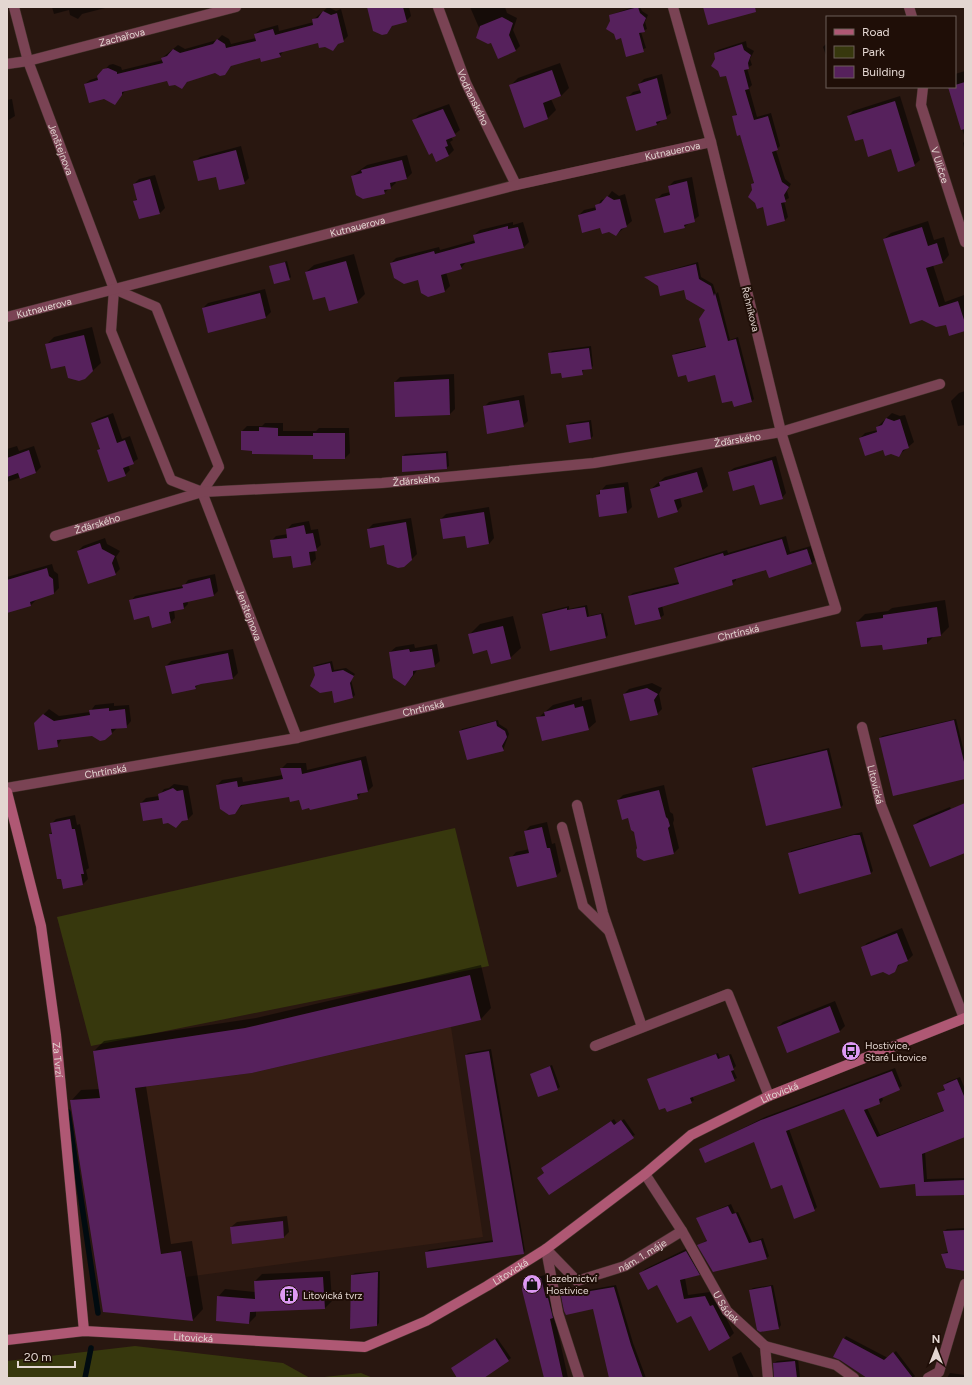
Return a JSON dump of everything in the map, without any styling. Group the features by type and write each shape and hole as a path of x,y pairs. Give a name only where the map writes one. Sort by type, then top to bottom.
{"street":[{"name":"Jenštejnova","path":"14,7 28,61 114,289 111,331 171,480 202,492 297,738"},
{"name":"Zachařova","path":"7,64 28,61 236,7"},
{"name":"Vodňanského","path":"438,7 466,83 516,185"},
{"name":"Řehníkova","path":"673,7 711,142 781,432 836,609"},
{"name":"V Uličce","path":"923,88 921,105 965,242"},
{"name":"Kutnauerova","path":"7,317 516,185 711,142"},
{"path":"114,289 156,307 219,467 202,492"},
{"name":"Žďárského","path":"55,536 202,492 382,483 594,463 781,432 940,384"},
{"name":"Chrtínská","path":"7,788 297,738 836,609"},
{"name":"Litovická","path":"7,1340 84,1330 365,1347 426,1321 488,1286 546,1249 645,1174 691,1135 769,1096 965,1018 881,805 862,727"},
{"name":"Za Tvrzí","path":"7,792 41,926 56,1035 84,1330"},
{"path":"577,804 603,913 642,1027"},
{"path":"562,827 583,906 610,933"},
{"path":"595,1046 728,994 769,1096"},
{"path":"645,1174 682,1231"},
{"name":"nám. 1. máje","path":"546,1249 577,1281 625,1266 682,1231"},
{"name":"U Sádek","path":"682,1231 727,1311 765,1346"},
{"path":"546,1249 558,1314 579,1378"},
{"path":"928,1378 939,1372 965,1284"},
{"path":"768,1378 765,1346 836,1365 854,1378"}],"shaded area":[{"path":"451,1027 483,1237 186,1277 181,1251 161,1254 135,1088 252,1073"}],"green space":[{"path":"455,828 489,966 91,1046 57,917"},
{"path":"135,1346 283,1363 310,1378 7,1378 7,1361"},
{"path":"361,1373 373,1378 315,1378"}],"building":[{"path":"367,7 403,7 407,22 392,26 387,34 382,35 373,31"},
{"path":"638,7 640,13 646,18 643,25 645,32 639,33 644,52 626,57 621,38 616,40 614,34 606,29 610,21 609,15"},
{"path":"703,7 755,7 756,12 708,25"},
{"path":"323,11 331,15 337,13 344,42 338,44 333,51 325,47 319,48 318,43 279,53 281,57 261,62 260,58 231,66 225,75 220,76 215,73 187,82 182,89 175,85 169,86 167,81 122,92 122,95 115,105 104,99 89,103 84,84 98,80 97,76 103,69 108,68 117,72 117,74 163,63 161,58 167,56 173,49 180,53 213,44 217,39 225,44 226,48 256,41 254,34 273,29 275,35 313,25 312,19 318,18"},
{"path":"502,17 513,23 509,35 516,51 498,59 491,43 488,44 476,38 480,26"},
{"path":"742,44 744,50 751,55 748,63 749,69 744,70 749,89 745,90 754,120 768,116 778,150 772,152 782,182 789,187 784,195 786,202 781,203 785,221 767,226 763,207 757,209 755,203 748,197 752,190 751,184 754,183 740,135 737,136 732,116 737,115 726,76 720,77 718,71 711,66 715,59 714,53"},
{"path":"552,70 561,96 543,103 548,119 524,128 509,85"},
{"path":"657,78 667,119 656,122 657,125 636,131 626,97 641,93 638,84"},
{"path":"965,82 965,129 961,130 948,88 956,88 956,85"},
{"path":"895,101 915,166 898,172 891,149 868,157 863,139 855,141 847,116"},
{"path":"443,109 456,136 446,140 448,146 445,147 449,156 436,162 432,153 429,155 412,120"},
{"path":"236,150 245,184 219,190 216,177 198,181 193,161"},
{"path":"402,160 407,179 390,183 391,189 384,190 385,194 363,199 356,195 351,176 362,173 361,170"},
{"path":"150,179 160,214 139,219 133,201 137,200 133,184"},
{"path":"687,181 695,222 684,225 685,228 664,233 655,199 670,195 668,186"},
{"path":"607,196 614,200 620,199 627,227 621,229 616,236 609,232 602,234 600,228 582,233 578,215 596,210 595,205 601,203"},
{"path":"508,226 508,229 518,227 524,248 460,264 462,269 441,275 445,292 428,297 421,293 418,280 404,284 394,278 390,263 434,251 435,254 475,243 473,235"},
{"path":"922,227 928,246 937,243 943,263 926,268 939,307 958,301 965,323 965,331 949,336 946,325 936,327 922,320 910,324 883,239"},
{"path":"346,261 358,303 329,311 325,297 313,300 305,272"},
{"path":"285,262 290,280 274,284 269,266"},
{"path":"696,264 699,279 711,286 714,296 715,293 728,341 736,339 752,402 734,407 732,401 722,403 715,375 688,382 686,375 678,377 672,355 706,347 699,319 705,310 686,299 684,290 660,296 658,286 644,277"},
{"path":"260,293 266,318 208,333 202,308"},
{"path":"84,335 93,371 85,379 79,381 68,378 65,366 51,369 45,344"},
{"path":"589,348 592,369 582,370 583,375 562,378 561,373 551,374 548,353"},
{"path":"449,379 450,415 395,417 394,382"},
{"path":"519,400 524,427 487,434 483,406"},
{"path":"108,417 117,443 125,440 134,464 123,468 126,476 108,482 97,450 100,449 91,423"},
{"path":"886,418 894,421 900,419 909,448 903,450 899,457 891,454 885,456 883,450 865,456 859,438 877,432 876,427 882,425"},
{"path":"589,422 591,439 569,443 566,425"},
{"path":"259,427 278,428 278,436 313,436 313,433 345,433 345,459 313,459 313,455 252,454 252,451 241,450 241,431 259,431"},
{"path":"29,450 36,473 20,479 18,473 7,477 7,458"},
{"path":"446,453 447,469 402,472 402,456"},
{"path":"772,460 783,499 760,505 754,485 733,491 728,472"},
{"path":"697,472 703,492 674,500 678,512 658,518 650,489 660,486 659,482"},
{"path":"624,487 627,513 599,517 596,495 600,494 600,490"},
{"path":"484,512 489,544 467,548 465,536 443,539 440,519"},
{"path":"406,522 412,560 404,567 398,568 387,564 384,545 370,548 367,529"},
{"path":"304,525 306,534 313,533 317,551 309,552 311,565 293,568 291,556 273,558 270,540 287,538 286,529"},
{"path":"782,539 787,555 807,549 812,564 769,578 766,570 732,580 733,585 658,608 661,619 635,625 628,596 679,584 674,568 723,553 724,556"},
{"path":"100,543 102,549 115,556 112,563 116,575 88,584 77,551"},
{"path":"47,568 49,576 53,579 54,594 30,602 31,606 7,613 7,580"},
{"path":"210,578 214,596 183,603 184,609 169,612 171,623 152,628 149,616 134,620 129,600 183,588 182,585"},
{"path":"585,607 587,617 601,614 606,638 550,651 542,614 567,608 567,610"},
{"path":"937,607 941,636 927,638 927,644 883,650 882,645 861,647 856,622 883,618 883,615"},
{"path":"503,626 511,659 491,664 487,650 473,654 468,634"},
{"path":"409,649 410,652 432,649 435,667 413,671 413,675 405,686 393,678 389,652"},
{"path":"228,653 233,679 201,684 195,686 196,689 172,694 165,666"},
{"path":"330,663 332,672 343,670 354,676 350,683 353,698 334,703 332,691 320,693 310,686 315,675 313,667"},
{"path":"647,688 658,694 654,700 658,715 630,721 623,694"},
{"path":"574,704 575,708 583,706 589,730 542,741 536,717 545,716 544,712"},
{"path":"109,708 109,711 125,709 127,728 111,729 112,734 105,740 100,741 92,736 57,740 58,747 38,750 34,723 43,714 54,721 90,715 89,710"},
{"path":"954,720 965,766 965,779 893,796 879,738"},
{"path":"496,721 497,726 505,731 507,737 502,746 504,751 467,760 459,731"},
{"path":"827,750 841,808 766,826 752,768"},
{"path":"361,760 368,792 357,794 358,799 310,810 309,808 302,810 299,800 290,802 289,797 241,805 235,814 229,815 220,809 216,785 237,781 238,787 283,779 280,768 301,768 302,774"},
{"path":"173,788 177,791 183,790 188,820 182,821 176,828 168,823 163,824 162,818 143,821 140,803 159,800 158,794"},
{"path":"659,790 670,826 668,828 674,854 644,861 637,857 634,832 631,830 628,818 622,820 617,800"},
{"path":"965,803 965,853 930,867 913,825"},
{"path":"70,819 72,829 75,829 84,874 81,874 83,885 63,889 61,879 57,879 49,834 52,834 50,823"},
{"path":"542,827 547,848 550,848 557,877 517,887 509,857 529,853 524,831"},
{"path":"854,835 860,835 871,874 799,894 788,853"},
{"path":"897,933 908,961 898,965 895,972 889,975 883,972 871,976 861,947"},
{"path":"470,975 481,1020 252,1073 135,1088 161,1254 181,1251 193,1321 103,1312 70,1100 100,1098 93,1051 245,1028"},
{"path":"830,1006 840,1032 787,1053 777,1027"},
{"path":"489,1051 524,1254 427,1268 425,1252 493,1242 465,1055"},
{"path":"716,1054 718,1059 729,1055 734,1070 731,1071 735,1081 690,1098 692,1103 667,1112 665,1108 659,1110 647,1079"},
{"path":"550,1066 558,1090 538,1097 530,1074"},
{"path":"892,1071 900,1090 879,1099 880,1104 864,1110 877,1137 944,1111 937,1093 945,1090 943,1085 957,1079 964,1096 965,1137 922,1154 924,1182 965,1180 965,1195 916,1196 915,1184 880,1188 844,1109 786,1131 815,1211 794,1219 782,1185 771,1189 754,1142 705,1163 699,1149 761,1120"},
{"path":"621,1120 634,1138 549,1195 537,1178 544,1173 541,1168 611,1121 614,1125"},
{"path":"728,1206 732,1214 736,1213 749,1243 761,1240 767,1259 713,1272 697,1245 707,1241 696,1218"},
{"path":"283,1221 284,1238 232,1244 230,1227"},
{"path":"965,1230 965,1271 946,1268 941,1254 948,1253 943,1231"},
{"path":"686,1251 700,1275 680,1280 684,1299 705,1296 710,1306 713,1305 730,1338 709,1351 691,1316 677,1323 657,1285 648,1290 639,1273"},
{"path":"378,1272 377,1326 350,1329 351,1275"},
{"name":"Litovická tvrz","path":"323,1277 325,1309 250,1312 249,1324 216,1321 217,1296 255,1299 254,1281"},
{"path":"541,1278 553,1318 550,1319 563,1378 544,1378 522,1290 522,1283"},
{"path":"771,1286 779,1329 760,1332 757,1330 749,1290"},
{"path":"614,1287 631,1345 643,1378 609,1378 593,1309 566,1315 564,1311 561,1296"},
{"path":"843,1338 884,1360 893,1352 913,1378 867,1378 833,1357"},
{"path":"495,1339 509,1361 484,1378 457,1378 451,1368"},
{"path":"795,1361 797,1378 774,1378 773,1363"}],"waterway":[{"path":"68,1112 98,1313"},
{"path":"85,1378 91,1348"}],"place":[{"name":"Hostivice, Staré Litovice","path":"851,1051"},
{"name":"Lazebnictví Hostivice","path":"532,1284"},
{"name":"Litovická tvrz","path":"289,1295"}]}
